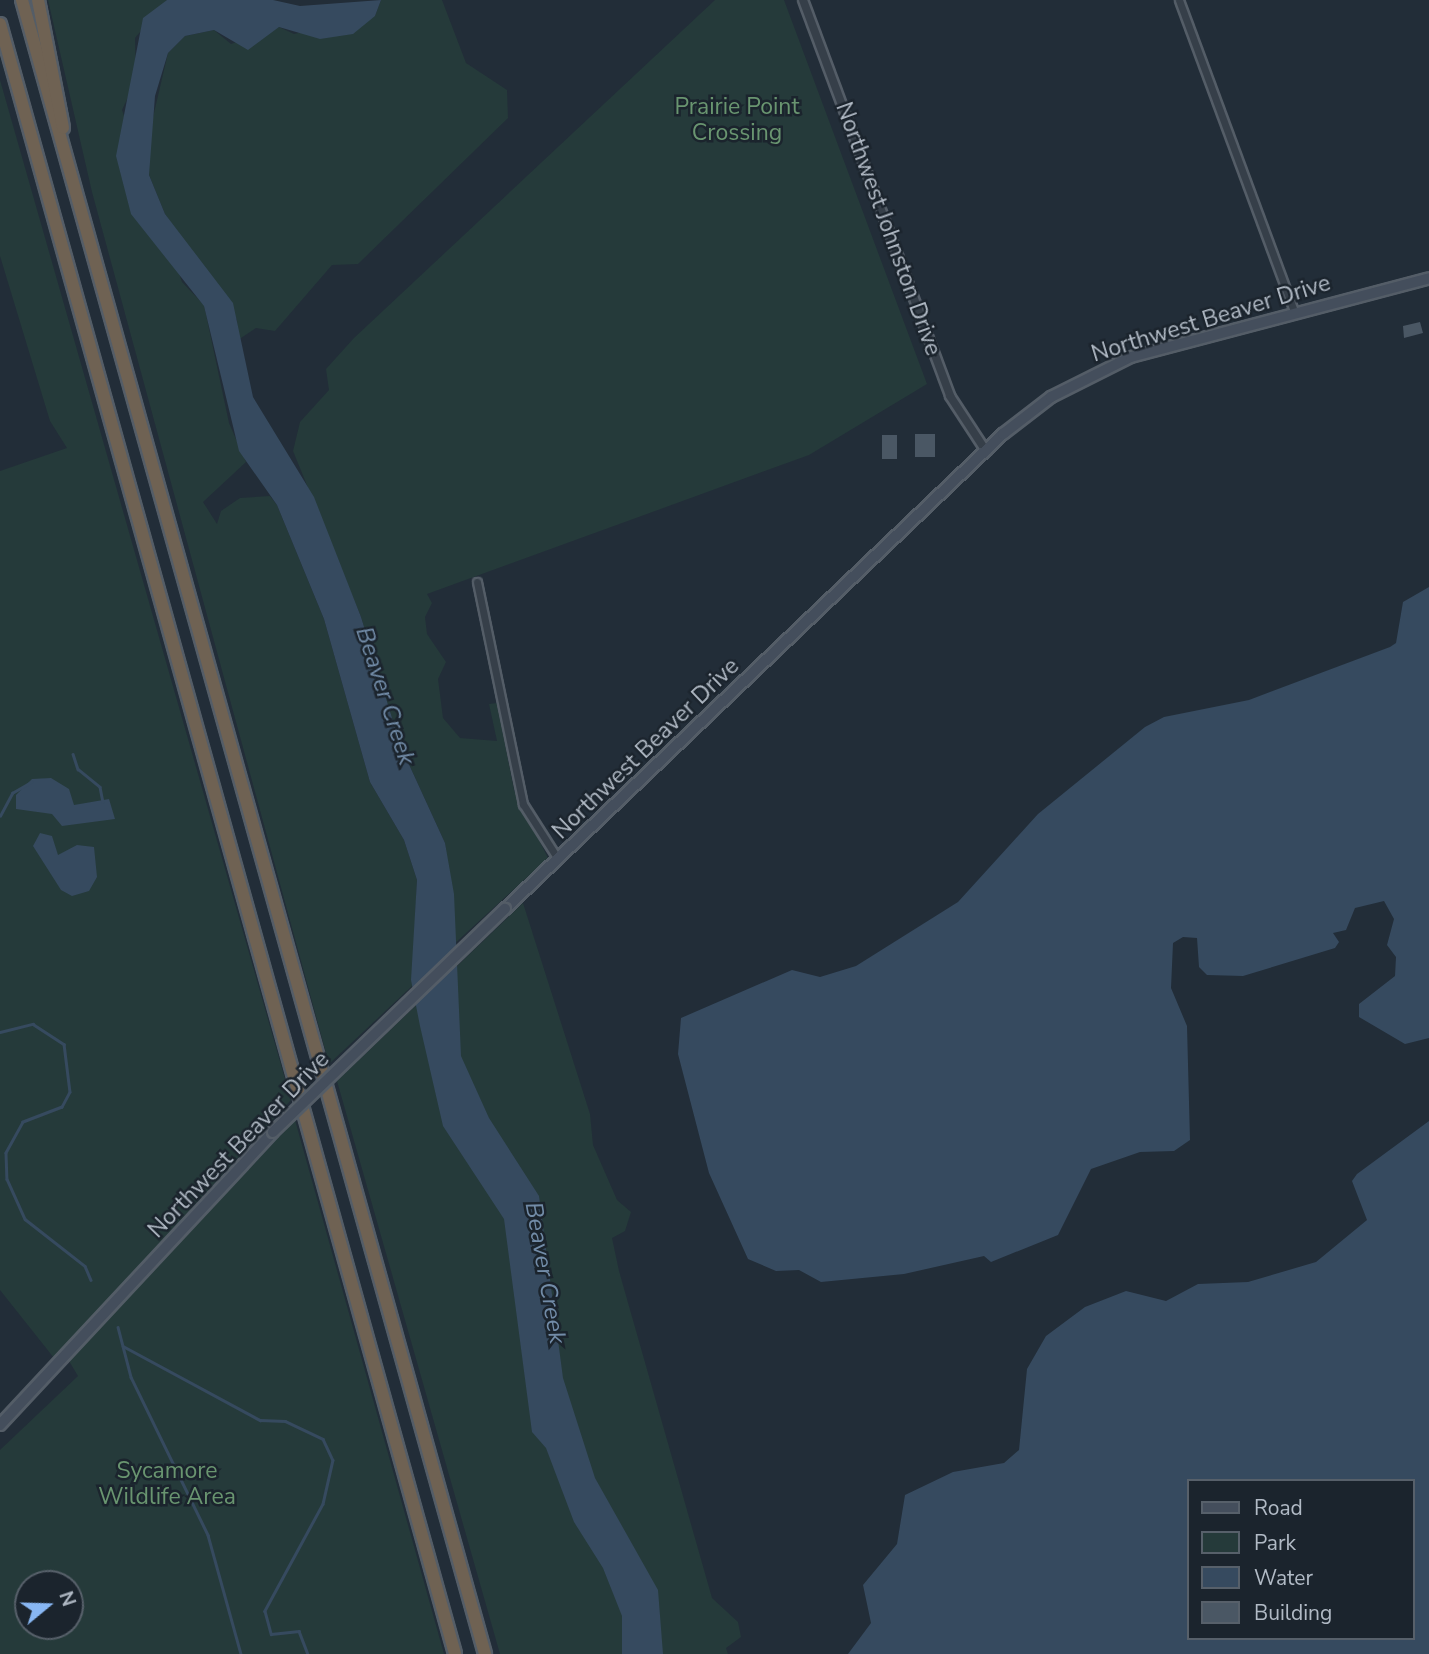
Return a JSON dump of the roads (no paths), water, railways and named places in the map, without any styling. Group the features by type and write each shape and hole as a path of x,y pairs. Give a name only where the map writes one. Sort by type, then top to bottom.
{"highway":[{"path":"22,0 485,1654"},
{"path":"38,0 62,107 64,149"},
{"path":"0,24 455,1654"},
{"path":"0,43 18,95"}],"main road":[{"name":"Northwest Beaver Drive","path":"0,1425 273,1132 986,451 1051,397 1109,365 1294,311 1429,278"}],"street":[{"name":"Northwest Johnston Drive","path":"803,0 950,396 986,451"},
{"path":"1179,0 1294,311"},
{"path":"477,582 520,793 558,859"}],"water":[{"name":"Beaver Creek","path":"167,0 273,0 300,6 381,0 375,16 353,34 320,39 279,27 248,50 214,30 185,36 168,53 155,96 149,175 165,214 233,303 253,397 314,497 361,617 401,747 445,843 454,894 461,1056 489,1118 539,1196 563,1378 595,1478 658,1590 663,1654 622,1654 622,1616 603,1568 574,1522 546,1448 532,1432 504,1219 443,1126 420,1026 411,980 417,880 404,840 370,782 324,619 277,505 239,451 204,306 131,214 116,156 143,18"},
{"path":"1429,587 1429,1038 1405,1044 1359,1017 1359,1004 1395,976 1396,957 1387,945 1394,919 1384,901 1355,908 1346,930 1333,933 1339,942 1335,948 1243,976 1207,975 1199,967 1197,938 1183,937 1173,943 1171,988 1187,1026 1190,1140 1174,1151 1140,1152 1091,1169 1058,1235 991,1262 984,1256 904,1274 821,1282 799,1270 776,1271 748,1259 709,1173 678,1054 681,1018 792,970 820,977 856,966 958,902 1038,814 1145,727 1164,717 1249,700 1390,647 1396,643 1403,602"},
{"path":"51,778 69,789 74,805 109,799 115,819 62,826 52,814 16,809 16,795 32,779"},
{"path":"40,833 52,836 58,855 77,845 94,847 97,877 89,891 72,896 61,890 33,846"},
{"path":"1429,1121 1429,1654 848,1654 871,1623 863,1585 897,1544 905,1495 953,1472 1004,1463 1019,1450 1027,1369 1046,1336 1085,1307 1126,1291 1166,1301 1198,1284 1248,1282 1316,1262 1367,1220 1352,1181 1357,1174"}],"waterway":[{"path":"73,754 78,769 100,787 103,802"},
{"path":"0,816 12,793 31,782"},
{"path":"0,1032 33,1024 64,1044 70,1092 62,1107 23,1122 6,1153 7,1179 25,1219 85,1266 91,1280"},
{"path":"118,1327 131,1377 208,1535 241,1654"},
{"path":"123,1346 260,1420 285,1421 323,1439 333,1460 323,1504 265,1611 271,1634 299,1631 308,1654"}],"park label":[{"name":"Prairie Point Crossing","path":"737,120"},
{"name":"Sycamore Wildlife Area","path":"167,1484"}]}
